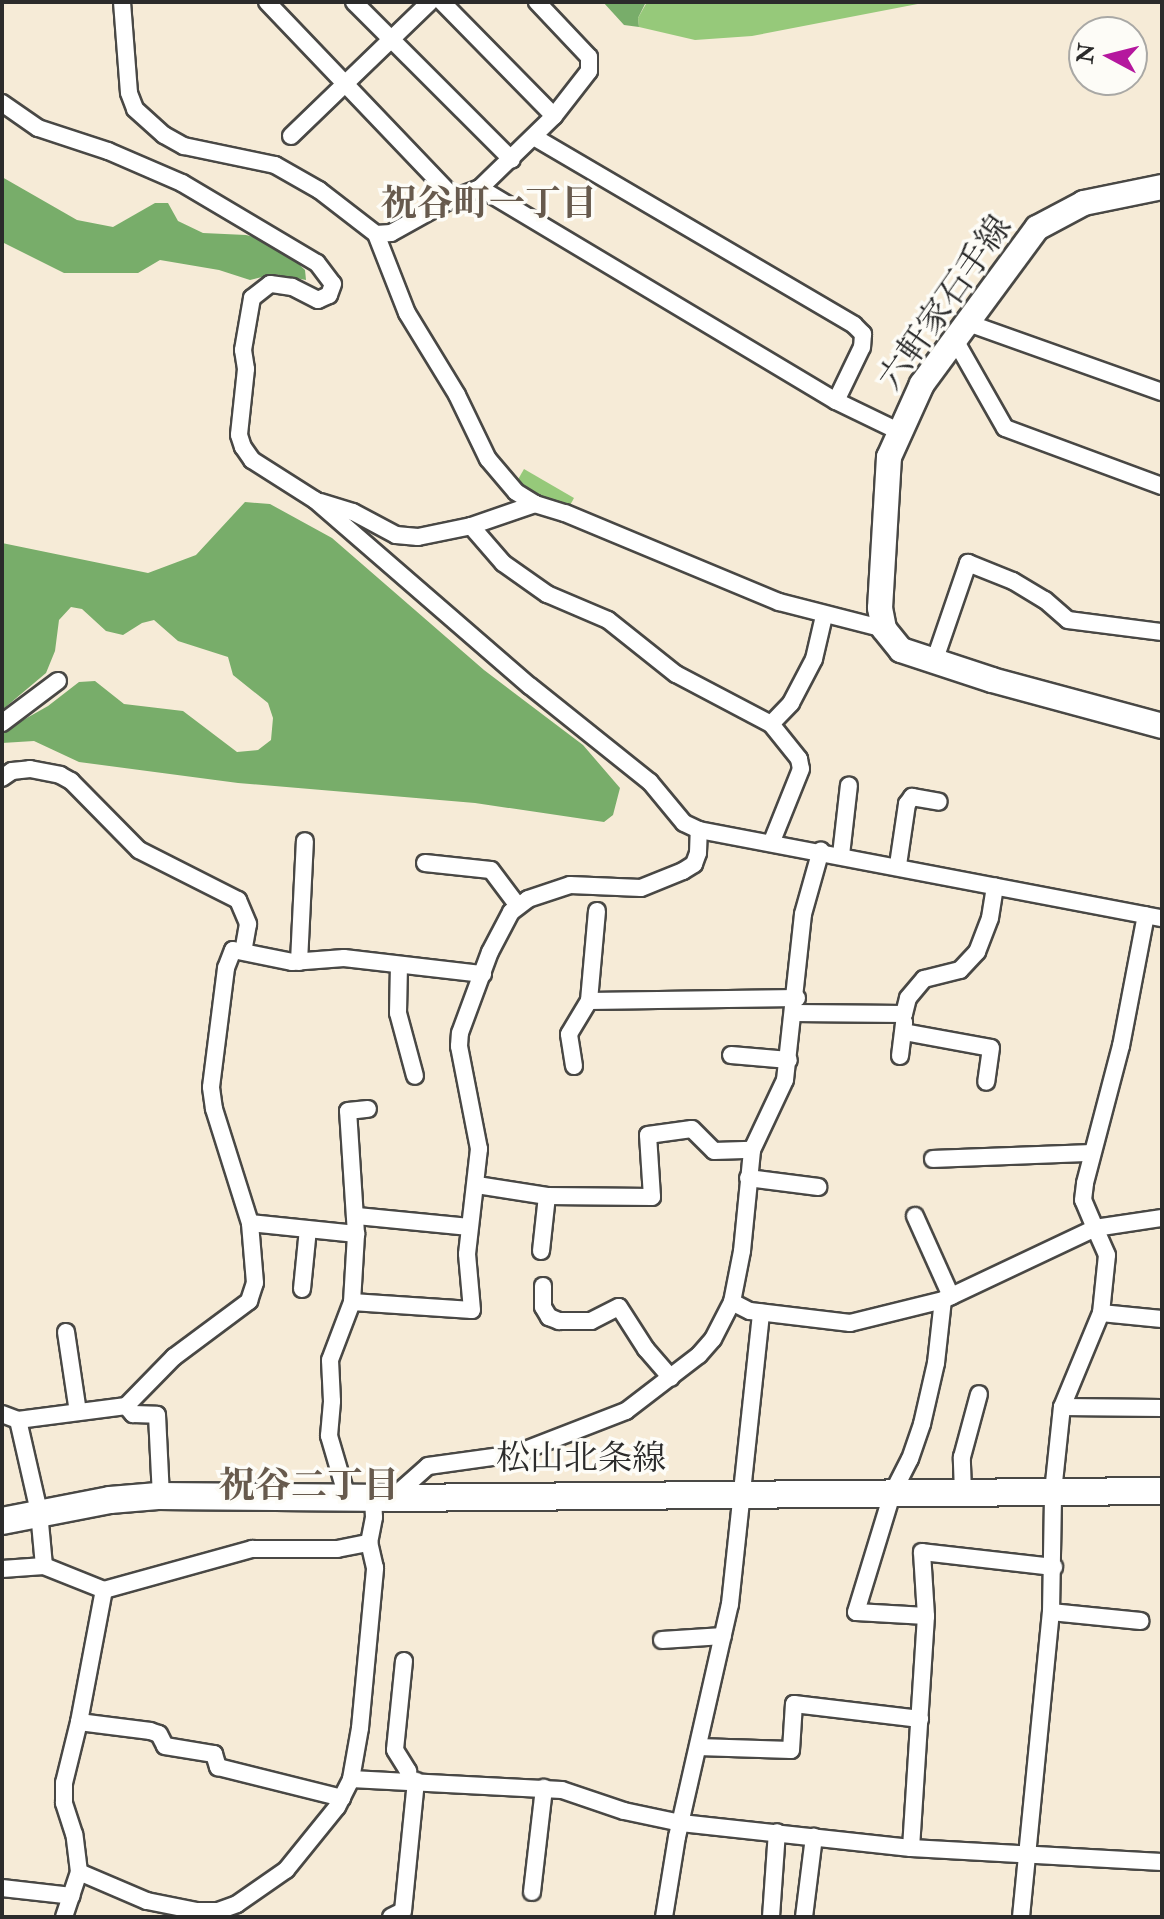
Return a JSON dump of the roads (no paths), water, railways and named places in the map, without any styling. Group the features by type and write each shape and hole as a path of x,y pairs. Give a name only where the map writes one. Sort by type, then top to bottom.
{"main road":[{"name":"六軒家石手線","path":"884,629 880,608 885,481 898,431 922,384 1024,242 1050,218 1084,203 1162,187"},
{"path":"884,629 901,650 934,662 1162,726"},
{"name":"松山北条線","path":"2,1521 110,1500 161,1496 371,1498 1162,1491"}],"street":[{"path":"122,2 129,93 135,109 148,122 184,146 275,165 319,190 376,234 407,313 457,395 488,459 516,492 535,504 824,616 884,629"},
{"path":"267,2 454,198"},
{"path":"354,2 512,160"},
{"path":"291,136 430,2"},
{"path":"442,2 554,116"},
{"path":"376,234 391,233 454,198 480,188 554,116 589,71 589,57 537,2"},
{"path":"2,103 38,128 108,151 210,198 289,244 328,275 333,284 329,295 318,300 279,284 270,284 252,298 243,350 246,369 239,435 243,447 252,460 315,500 530,686 650,782 684,823 699,830 821,850 1154,916 1091,1153 1083,1200 1107,1255 1101,1313 1062,1407 1053,1492 1051,1612 1021,1917"},
{"path":"534,137 854,325 863,334 862,347 836,401"},
{"path":"480,188 836,401 898,431"},
{"path":"962,332 1162,392"},
{"path":"962,332 1005,428 1162,486"},
{"path":"315,500 353,512 396,535 418,537 471,526 535,504"},
{"path":"471,526 503,563 547,594 577,610 608,620 676,674 771,724 799,759 801,769 772,841"},
{"path":"934,662 968,563 1013,581 1045,600 1068,620 1162,632"},
{"path":"771,724 791,703 802,684 814,659 824,616"},
{"path":"2,723 58,681"},
{"path":"2,778 12,771 30,769 60,775 71,781 139,850 238,900 248,924 243,951"},
{"path":"841,855 849,785"},
{"path":"898,865 907,804 912,797 939,802"},
{"path":"352,1302 472,1310 467,1254 477,1185 478,1137 459,1046 463,1021 500,931 518,906 528,899 570,885 641,888 683,871 694,864 699,830"},
{"path":"299,962 305,841"},
{"path":"371,1498 428,1466 515,1454 626,1411 671,1378 713,1339 732,1302 742,1251 752,1150 785,1080 796,1005 803,914 821,850"},
{"path":"425,863 491,870 518,906"},
{"path":"900,1056 908,998 924,979 960,970 977,952 990,918 995,886"},
{"path":"574,1066 569,1034 589,1001 597,911"},
{"path":"44,1566 39,1512 10,1417 126,1406 174,1357 236,1314 249,1301 255,1283 250,1223 214,1109 211,1087 229,956 233,950 272,960 299,962 344,958 483,974"},
{"path":"399,965 398,1013 415,1076"},
{"path":"589,1001 796,1005 904,1014"},
{"path":"904,1032 991,1048 986,1082"},
{"path":"731,1055 789,1060"},
{"path":"79,1872 147,1901 197,1911 218,1911 260,1892 286,1870 318,1834 351,1779 360,1728 375,1568 369,1543 374,1517 371,1498 329,1436 332,1401 330,1360 352,1302 357,1216 353,1202 348,1111 368,1109"},
{"path":"477,1185 547,1196 652,1197 648,1135 692,1129 714,1151 752,1150"},
{"path":"933,1159 1091,1153"},
{"path":"748,1178 818,1187"},
{"path":"541,1251 547,1196"},
{"path":"357,1216 469,1227"},
{"path":"915,1216 947,1298 922,1424 910,1459 892,1494 856,1612 926,1616"},
{"path":"732,1302 761,1313 850,1323 947,1298 1095,1228 1162,1218"},
{"path":"250,1223 356,1234"},
{"path":"302,1289 308,1229"},
{"path":"543,1286 543,1307 549,1317 559,1321 591,1321 619,1307 646,1349 671,1378"},
{"path":"664,1917 681,1823 723,1636 745,1494 761,1313"},
{"path":"1101,1313 1162,1319"},
{"path":"66,1332 78,1412"},
{"path":"963,1493 962,1457 979,1394"},
{"path":"126,1406 133,1414 157,1415 161,1496"},
{"path":"1062,1407 1162,1408"},
{"path":"2,1569 44,1566 104,1590 252,1549 337,1549 369,1543"},
{"path":"911,1848 926,1616 922,1552 1054,1567"},
{"path":"64,1917 79,1872 74,1834 64,1803 64,1783 104,1590"},
{"path":"1051,1612 1141,1621"},
{"path":"662,1640 723,1636"},
{"path":"391,1917 403,1911 413,1781 395,1750 404,1661"},
{"path":"698,1747 791,1750 794,1704 920,1719"},
{"path":"79,1722 150,1731 159,1734 165,1746 214,1754 218,1767 342,1798"},
{"path":"351,1779 562,1790 624,1811 681,1823 911,1848 1029,1857 1162,1862"},
{"path":"532,1892 544,1788"},
{"path":"771,1917 777,1832"},
{"path":"804,1917 814,1837"},
{"path":"2,1888 72,1896"}],"district":[{"name":"祝谷町一丁目","path":"489,204"},
{"name":"祝谷二丁目","path":"309,1486"}]}
